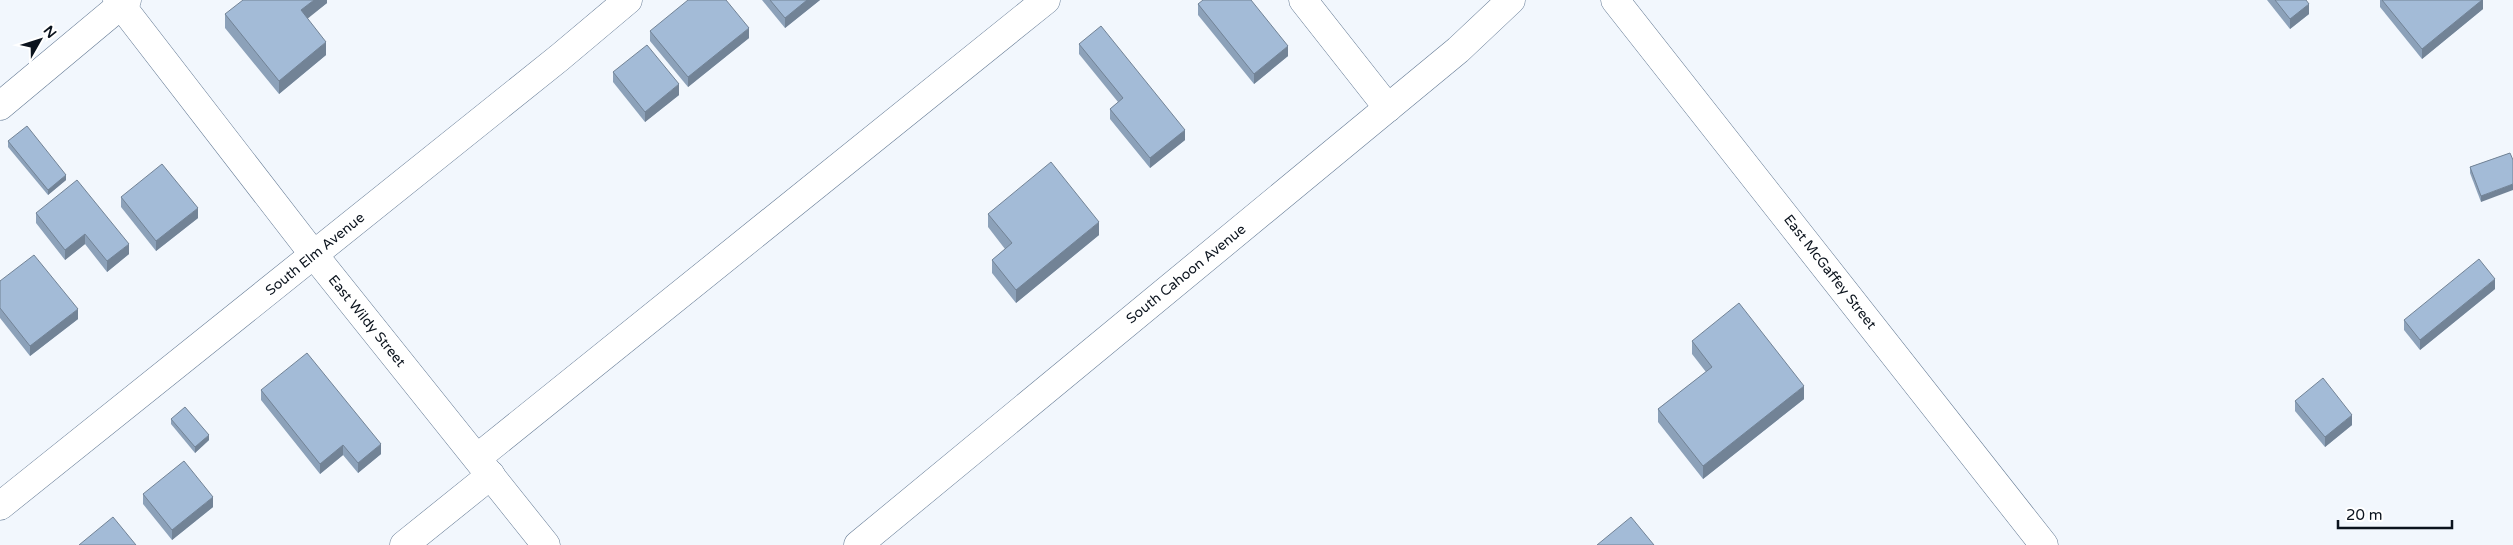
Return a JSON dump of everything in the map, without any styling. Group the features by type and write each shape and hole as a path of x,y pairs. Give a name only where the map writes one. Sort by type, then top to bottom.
{"street":[{"name":"South Elm Avenue","path":"0,506 559,58 628,0"},
{"path":"404,545 484,467 1046,0"},
{"path":"1303,0 1388,108"},
{"name":"South Cahoon Avenue","path":"858,545 1458,50 1511,0"},
{"name":"East McGaffey Street","path":"1615,0 2044,545"},
{"name":"East Wildy Street","path":"121,2 314,255 546,545"},
{"path":"0,106 121,2"}],"building":[{"path":"243,0 314,0 301,10 326,42 279,81 225,14"},
{"path":"688,0 726,0 749,28 688,77 650,31"},
{"path":"770,0 807,0 785,18"},
{"path":"1203,0 1251,0 1288,46 1254,74 1198,4"},
{"path":"2275,0 2306,0 2309,4 2290,19"},
{"path":"2382,0 2482,0 2422,49"},
{"path":"1101,26 1185,130 1150,158 1110,109 1123,98 1079,44"},
{"path":"647,45 679,84 645,112 613,72"},
{"path":"27,126 66,175 48,190 8,141"},
{"path":"2510,153 2513,160 2513,184 2481,196 2470,167"},
{"path":"1051,162 1099,222 1016,290 992,260 1012,243 988,214"},
{"path":"162,164 198,208 156,241 121,197"},
{"path":"77,180 129,244 107,261 85,234 65,250 36,213"},
{"path":"34,255 78,309 30,346 0,308 0,281"},
{"path":"2479,259 2495,279 2420,340 2404,320"},
{"path":"1739,303 1804,386 1703,466 1658,409 1712,367 1692,341"},
{"path":"307,353 381,444 358,463 343,445 320,464 261,390"},
{"path":"2323,378 2352,415 2325,437 2295,401"},
{"path":"185,407 209,435 195,447 171,419"},
{"path":"184,461 213,497 172,530 143,494"},
{"path":"113,517 136,545 79,545"},
{"path":"1631,517 1654,545 1597,545"}]}
